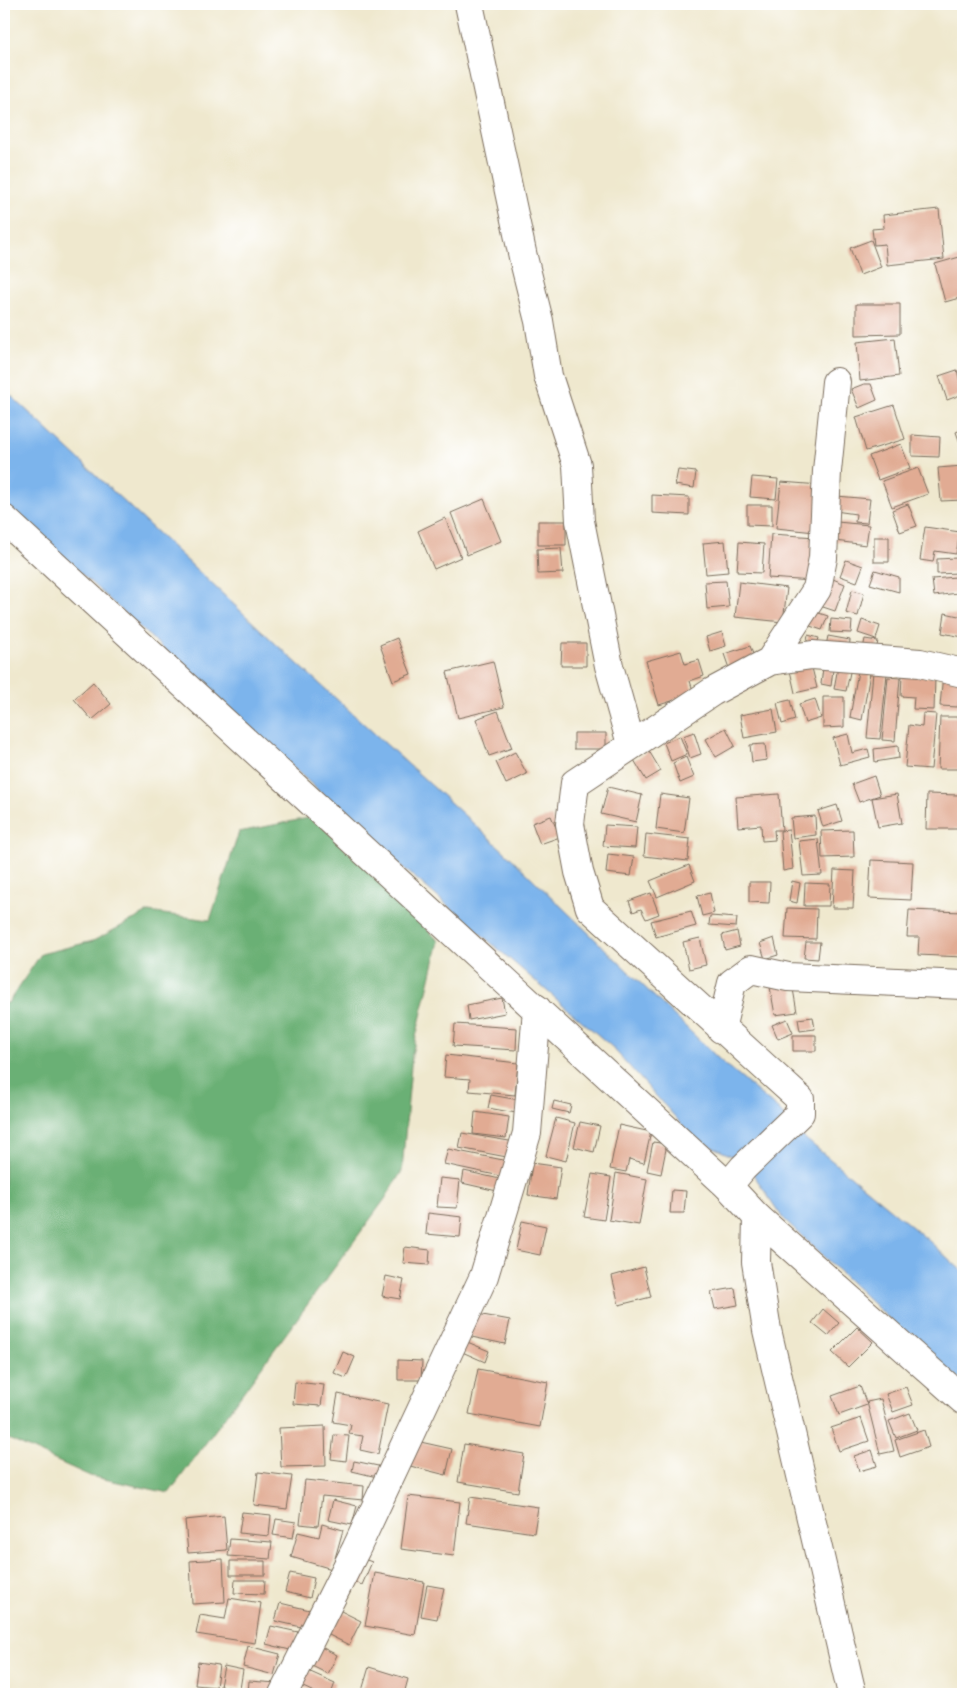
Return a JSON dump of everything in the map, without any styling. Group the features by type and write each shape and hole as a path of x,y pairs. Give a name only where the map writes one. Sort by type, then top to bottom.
{"street":[{"path":"469,4 518,238 539,321 548,376 577,465 582,531 609,666 631,744"},
{"path":"770,661 817,589 823,558 827,471 836,382"},
{"path":"4,519 537,1009 735,1177 757,1217 963,1400"},
{"path":"735,1177 800,1113 800,1099 590,908 579,872 570,824 575,783 631,744 712,692 770,661 812,655 920,663 963,673"},
{"path":"722,1029 732,983 751,969 788,977 963,986"},
{"path":"283,1694 356,1548 484,1276 527,1133 537,1009"},
{"path":"757,1217 756,1262 767,1330 852,1694"}],"green space":[{"path":"313,817 439,941 412,1054 402,1171 385,1199 169,1493 90,1476 4,1437 4,1003 8,1003 41,954 93,941 148,912 210,920 239,832"}],"water":[{"path":"4,389 277,645 507,854 721,1061 779,1110 802,1136 928,1240 963,1272 963,1385 905,1334 782,1217 745,1162 695,1139 611,1046 391,857 4,503"}],"building":[{"path":"939,209 944,259 887,265 885,244 874,245 872,229 884,228 883,215"},
{"path":"871,240 881,267 860,275 850,248"},
{"path":"963,256 963,297 945,302 935,264"},
{"path":"856,304 900,304 900,334 856,335"},
{"path":"895,338 899,376 860,381 857,342"},
{"path":"957,370 963,394 947,400 939,376"},
{"path":"864,384 871,384 877,400 859,408 851,389"},
{"path":"894,405 905,439 866,451 856,417"},
{"path":"963,429 963,451 956,432"},
{"path":"912,435 940,437 939,457 912,456"},
{"path":"901,444 910,468 878,480 869,456"},
{"path":"963,466 963,500 941,501 938,468"},
{"path":"918,468 928,494 892,507 882,481"},
{"path":"678,470 696,472 694,488 675,485"},
{"path":"752,477 778,479 776,499 750,497"},
{"path":"781,482 820,485 815,532 776,528"},
{"path":"652,495 689,497 689,515 652,513"},
{"path":"837,496 870,499 867,523 855,522 856,514 835,511"},
{"path":"484,499 501,541 467,555 451,513"},
{"path":"908,504 917,526 900,532 892,510"},
{"path":"747,505 772,505 772,526 747,525"},
{"path":"445,518 461,557 434,569 418,531"},
{"path":"538,521 566,521 566,545 538,545"},
{"path":"837,522 869,525 866,545 835,541"},
{"path":"925,527 960,532 956,554 935,551 933,562 920,560"},
{"path":"771,534 816,537 813,581 768,578"},
{"path":"874,537 889,537 889,562 874,562"},
{"path":"725,541 728,572 706,574 703,543"},
{"path":"739,542 764,544 762,573 737,572"},
{"path":"962,546 963,574 960,574"},
{"path":"561,548 563,573 538,574 537,549"},
{"path":"957,558 958,573 937,574 937,559"},
{"path":"846,560 863,566 857,582 840,576"},
{"path":"875,570 899,577 899,592 870,584"},
{"path":"828,577 845,584 835,611 817,605"},
{"path":"956,577 958,593 934,596 932,579"},
{"path":"726,581 729,607 707,609 705,582"},
{"path":"739,582 787,588 783,622 735,617"},
{"path":"852,590 864,593 858,616 846,613"},
{"path":"806,609 828,616 822,630 801,623"},
{"path":"945,613 963,617 963,637 942,633"},
{"path":"831,619 852,621 851,633 830,632"},
{"path":"862,620 880,626 876,639 858,633"},
{"path":"722,632 726,646 710,651 706,637"},
{"path":"808,635 819,638 817,644 807,641"},
{"path":"828,636 850,640 849,650 826,646"},
{"path":"397,638 411,674 393,681 380,645"},
{"path":"865,639 878,641 876,651 863,649"},
{"path":"562,643 586,643 586,666 561,666"},
{"path":"750,646 757,665 731,674 724,654"},
{"path":"681,651 685,664 699,660 704,676 690,681 694,694 659,705 646,661"},
{"path":"810,660 817,688 795,693 789,666"},
{"path":"824,660 834,661 831,686 821,684"},
{"path":"493,661 504,707 458,718 447,672"},
{"path":"839,661 852,663 846,691 834,689"},
{"path":"858,671 870,673 862,720 850,717"},
{"path":"873,672 887,674 880,739 867,738"},
{"path":"943,674 961,676 958,707 940,706"},
{"path":"902,675 935,677 934,710 913,709 914,697 901,696"},
{"path":"888,677 900,678 895,741 882,740"},
{"path":"93,682 111,704 92,720 74,699"},
{"path":"823,697 844,697 844,727 823,728"},
{"path":"815,699 821,718 805,723 799,704"},
{"path":"790,700 795,720 782,724 777,703"},
{"path":"773,709 777,732 744,738 740,715"},
{"path":"498,711 512,748 489,756 476,719"},
{"path":"923,713 936,714 931,769 905,767 909,725 922,727"},
{"path":"940,717 963,717 963,769 938,769"},
{"path":"726,728 735,746 716,757 706,739"},
{"path":"694,732 701,754 690,758 683,736"},
{"path":"574,733 606,733 606,749 574,749"},
{"path":"848,734 852,753 868,749 870,757 840,765 833,738"},
{"path":"680,736 687,754 671,761 664,743"},
{"path":"765,744 767,760 752,762 750,745"},
{"path":"898,746 899,758 875,762 874,749"},
{"path":"649,751 661,771 646,780 634,760"},
{"path":"515,752 527,774 506,784 496,762"},
{"path":"686,757 694,777 680,783 673,763"},
{"path":"874,776 880,795 859,802 852,784"},
{"path":"608,787 642,795 636,822 601,814"},
{"path":"660,794 689,798 684,833 656,829"},
{"path":"779,794 782,830 774,830 775,840 762,841 761,825 738,827 736,797"},
{"path":"897,794 902,823 878,827 872,798"},
{"path":"927,794 959,795 959,829 926,829"},
{"path":"837,805 842,821 823,827 818,811"},
{"path":"551,816 560,837 540,844 532,823"},
{"path":"815,816 816,835 793,838 791,818"},
{"path":"605,825 637,827 635,848 603,846"},
{"path":"789,830 793,869 783,871 780,831"},
{"path":"853,830 854,857 822,858 821,831"},
{"path":"646,834 690,839 688,861 644,856"},
{"path":"818,839 822,875 803,876 799,841"},
{"path":"608,854 634,857 631,876 606,873"},
{"path":"871,860 913,862 911,900 869,898"},
{"path":"689,865 695,881 657,897 650,881"},
{"path":"834,870 855,871 853,908 832,908"},
{"path":"792,881 800,883 797,903 789,901"},
{"path":"749,882 770,882 769,903 749,902"},
{"path":"805,883 830,884 829,906 804,906"},
{"path":"651,893 659,914 646,919 641,909 633,912 629,901"},
{"path":"710,893 714,913 702,916 697,896"},
{"path":"787,908 817,909 816,939 785,938"},
{"path":"909,910 963,912 963,957 918,955 919,937 907,937"},
{"path":"691,911 696,926 656,937 651,921"},
{"path":"710,916 737,918 736,927 709,925"},
{"path":"737,931 740,946 725,950 722,935"},
{"path":"700,938 706,965 689,969 683,942"},
{"path":"774,938 778,955 765,959 760,943"},
{"path":"806,942 820,942 818,959 804,958"},
{"path":"792,983 797,1012 775,1015 770,987"},
{"path":"502,998 505,1013 469,1020 467,1005"},
{"path":"813,1017 815,1029 800,1031 798,1019"},
{"path":"787,1019 793,1033 778,1039 772,1025"},
{"path":"455,1024 517,1028 516,1050 453,1046"},
{"path":"793,1035 816,1035 816,1051 793,1051"},
{"path":"446,1055 518,1063 515,1095 469,1091 470,1079 444,1077"},
{"path":"491,1095 519,1100 516,1113 488,1108"},
{"path":"554,1101 571,1105 569,1113 552,1109"},
{"path":"475,1112 509,1117 506,1138 473,1134"},
{"path":"556,1118 575,1123 566,1161 546,1156"},
{"path":"580,1122 600,1126 594,1152 574,1147"},
{"path":"619,1125 651,1132 644,1163 629,1159 626,1172 610,1169"},
{"path":"462,1133 515,1142 512,1158 459,1148"},
{"path":"653,1142 667,1144 661,1174 647,1171"},
{"path":"448,1149 508,1161 505,1177 444,1164"},
{"path":"532,1163 561,1167 556,1199 528,1195"},
{"path":"464,1171 500,1179 497,1191 462,1183"},
{"path":"616,1173 647,1179 639,1225 609,1220"},
{"path":"592,1174 611,1177 604,1220 584,1217"},
{"path":"440,1178 460,1180 457,1208 437,1207"},
{"path":"672,1190 686,1191 684,1213 670,1213"},
{"path":"428,1213 462,1217 460,1237 426,1234"},
{"path":"522,1221 546,1226 540,1255 516,1250"},
{"path":"405,1247 430,1250 429,1265 403,1263"},
{"path":"644,1267 651,1297 619,1305 612,1276"},
{"path":"386,1276 404,1280 400,1299 382,1296"},
{"path":"735,1288 738,1305 715,1309 711,1292"},
{"path":"823,1309 839,1323 828,1336 812,1323"},
{"path":"472,1313 510,1320 505,1344 467,1336"},
{"path":"857,1327 873,1342 848,1367 832,1352"},
{"path":"465,1341 489,1351 485,1362 460,1351"},
{"path":"343,1352 355,1357 346,1378 334,1373"},
{"path":"398,1360 422,1361 421,1380 398,1380"},
{"path":"478,1369 548,1382 540,1427 469,1414"},
{"path":"295,1382 324,1385 321,1406 293,1404"},
{"path":"860,1386 867,1405 839,1415 832,1396"},
{"path":"906,1387 913,1405 893,1412 886,1394"},
{"path":"338,1394 388,1404 378,1454 360,1450 363,1436 349,1434 351,1425 333,1422"},
{"path":"881,1399 894,1451 880,1454 867,1402"},
{"path":"910,1413 917,1430 896,1438 889,1421"},
{"path":"861,1418 869,1441 839,1451 831,1428"},
{"path":"325,1426 326,1466 281,1467 279,1428"},
{"path":"924,1430 929,1447 900,1457 895,1440"},
{"path":"334,1435 349,1436 346,1461 331,1459"},
{"path":"416,1441 452,1449 446,1475 410,1466"},
{"path":"464,1444 524,1454 518,1492 458,1482"},
{"path":"872,1450 877,1466 859,1471 854,1456"},
{"path":"354,1461 383,1467 381,1478 352,1471"},
{"path":"258,1472 292,1476 287,1509 254,1505"},
{"path":"305,1480 364,1486 363,1500 322,1496 318,1526 300,1524"},
{"path":"408,1496 460,1502 454,1556 401,1549"},
{"path":"470,1497 538,1507 534,1533 466,1523"},
{"path":"333,1500 357,1506 352,1525 328,1520"},
{"path":"242,1512 271,1515 269,1536 239,1533"},
{"path":"224,1516 227,1550 188,1553 185,1520"},
{"path":"276,1519 296,1522 293,1538 273,1535"},
{"path":"322,1524 343,1530 332,1569 291,1557 298,1532 319,1537"},
{"path":"230,1539 272,1542 270,1559 228,1556"},
{"path":"356,1556 372,1562 362,1585 347,1579"},
{"path":"223,1559 225,1602 192,1604 190,1561"},
{"path":"230,1561 265,1561 265,1575 230,1575"},
{"path":"290,1573 314,1578 310,1598 285,1592"},
{"path":"375,1573 424,1582 415,1635 365,1626"},
{"path":"235,1580 265,1580 264,1594 234,1593"},
{"path":"427,1585 444,1588 437,1619 421,1616"},
{"path":"229,1598 261,1603 255,1643 196,1634 200,1615 225,1619"},
{"path":"280,1603 314,1611 310,1629 275,1621"},
{"path":"339,1610 361,1621 349,1645 327,1634"},
{"path":"271,1626 298,1632 294,1651 266,1644"},
{"path":"248,1646 280,1654 274,1675 243,1667"},
{"path":"321,1647 337,1655 328,1674 312,1666"},
{"path":"198,1662 219,1665 216,1687 195,1685"},
{"path":"224,1666 243,1670 240,1689 220,1686"},
{"path":"369,1667 408,1679 404,1694 361,1694"},
{"path":"306,1670 335,1683 331,1694 318,1694 299,1685"},
{"path":"249,1681 277,1683 276,1694 248,1694"}]}
